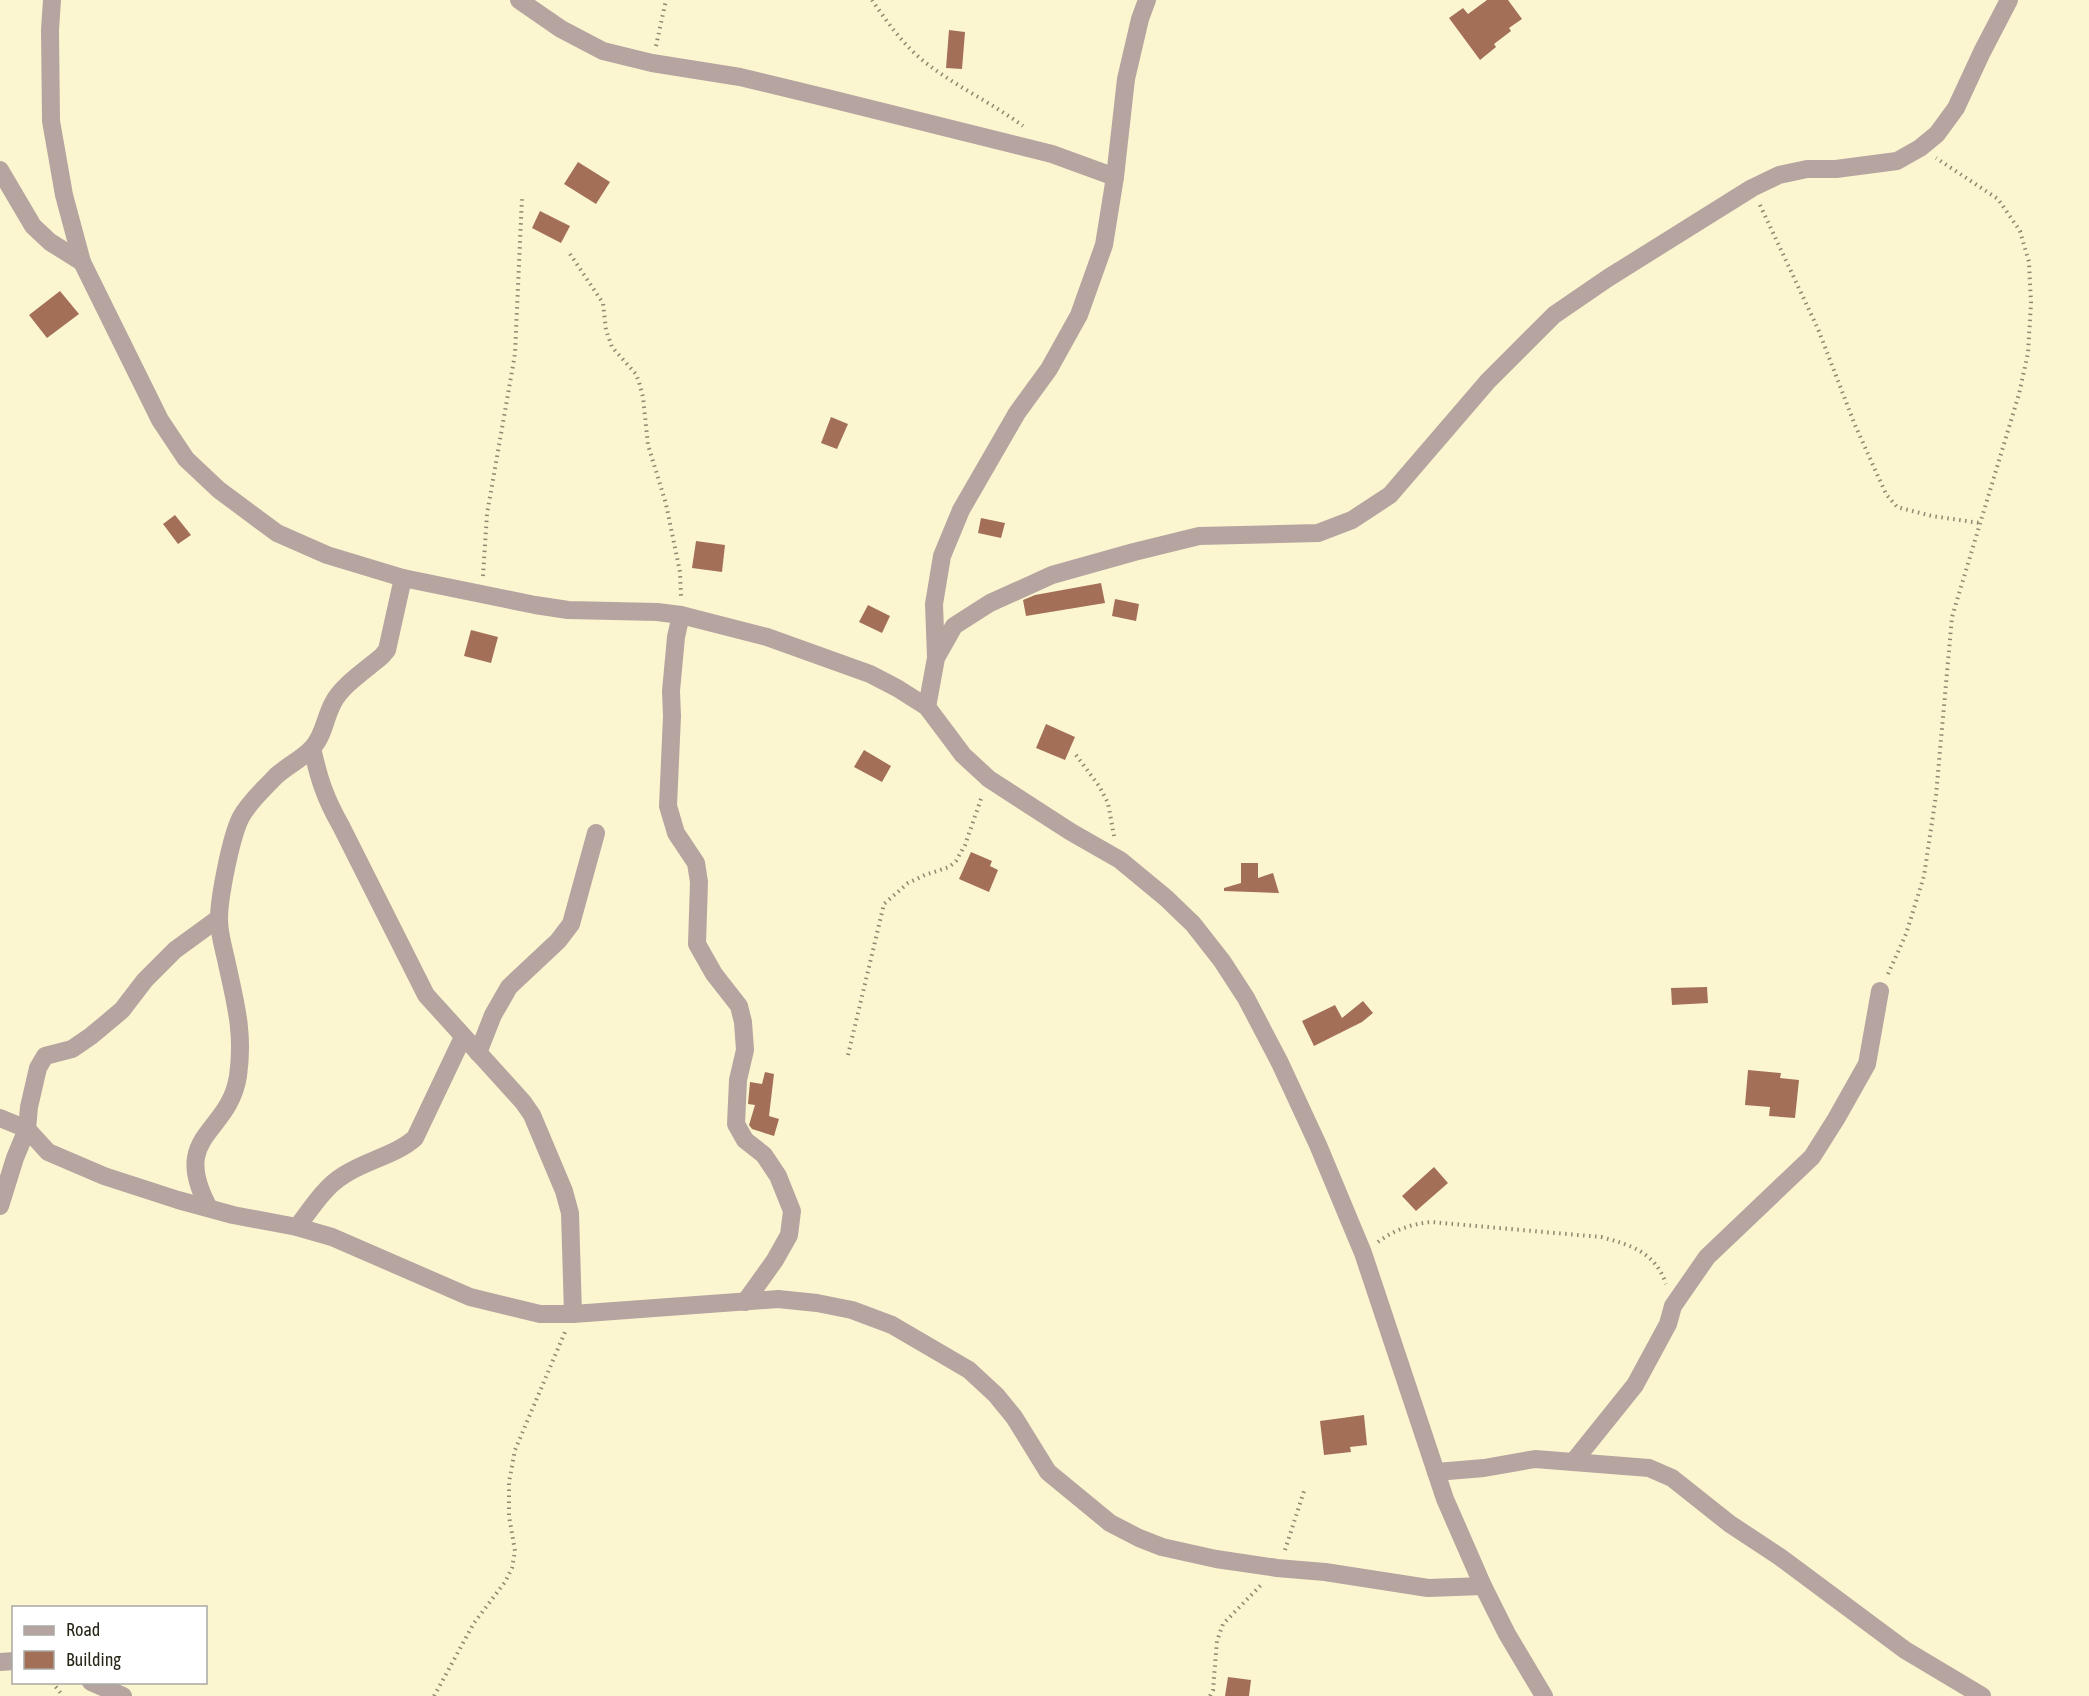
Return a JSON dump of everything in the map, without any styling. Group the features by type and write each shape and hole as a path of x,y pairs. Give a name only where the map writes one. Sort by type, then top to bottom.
{"street":[{"path":"52,0 51,121 64,195 82,262 160,420 186,459 219,490 277,533 327,555 404,578 535,606 568,610 657,612 681,615 767,637 870,674 927,707 963,755 989,778 1071,832 1120,860 1193,924 1222,961 1246,998 1280,1063 1318,1145 1363,1253 1445,1499 1507,1634 1544,1696"},
{"path":"519,0 561,29 603,51 652,63 740,77 827,98 1052,154 1115,177"},
{"path":"927,707 936,658 934,604 942,556 961,510 1017,413 1049,369 1079,315 1104,245 1115,177 1126,79 1140,19 1147,0"},
{"path":"936,658 954,626 970,614 1052,575 1199,536 1318,533 1352,520 1390,495 1488,381 1554,315 1663,242 1752,188 1779,175 1807,169 1836,169 1897,161 1920,148 1937,134 1956,108 2009,0"},
{"path":"0,170 33,226 50,242 82,262"},
{"path":"209,1208 197,1182 196,1156 201,1142 228,1105 235,1091 242,1041 219,918 234,834 240,818 254,800 278,774 312,748 319,739 332,703 338,694 387,650 404,578"},
{"path":"681,615 670,691 672,716 668,806 676,833 696,863 699,882 697,944 714,974 739,1006 743,1022 745,1050 738,1080 736,1124 745,1140 764,1155 778,1176 792,1211 789,1235 775,1260 745,1302"},
{"path":"312,748 326,799 426,995 523,1102 532,1115 564,1191 570,1213 573,1314"},
{"path":"478,1053 493,1015 510,987 558,941 571,924 596,833"},
{"path":"0,1206 27,1129 29,1107 38,1068 45,1056 72,1049 91,1036 122,1010 145,980 175,950 219,918"},
{"path":"1574,1461 1635,1385 1663,1334 1673,1306 1707,1257 1812,1157 1867,1064 1880,991"},
{"path":"297,1227 326,1189 343,1175 372,1159 404,1148 415,1138 463,1037"},
{"path":"0,1118 27,1129 48,1152 104,1176 209,1208 332,1237 470,1297 540,1314 573,1314 778,1299 852,1310 892,1325 969,1370 996,1395 1014,1417 1048,1472 1110,1523 1161,1547 1216,1559 1325,1572 1428,1588 1483,1586"},
{"path":"1436,1472 1484,1468 1535,1459 1649,1468 1672,1478 1730,1524 1780,1557 1905,1650 1982,1696"},
{"path":"93,1684 123,1696"}],"path":[{"path":"652,63 666,0"},
{"path":"872,0 898,35 925,63 999,108 1026,128"},
{"path":"1880,991 1906,934 1924,876 1936,795 1952,617 2019,394 2028,353 2031,303 2029,262 2020,231 1998,199 1920,148"},
{"path":"1752,188 1818,329 1855,425 1886,494 1897,507 1932,516 1980,523"},
{"path":"482,594 487,514 515,354 522,197"},
{"path":"570,255 603,303 606,330 612,347 636,374 644,398 648,445 666,504 680,572 681,615"},
{"path":"1076,755 1099,786 1108,803 1120,860"},
{"path":"848,1055 884,904 908,883 949,867 956,861 965,844 989,778"},
{"path":"1363,1253 1389,1234 1412,1224 1431,1222 1601,1237 1625,1243 1647,1254 1664,1277 1673,1306"},
{"path":"434,1696 474,1623 505,1582 512,1568 515,1551 509,1516 509,1482 515,1450 573,1314"},
{"path":"1210,1696 1214,1682 1217,1641 1223,1624 1277,1568 1305,1488"},
{"path":"53,1684 63,1696"}],"building":[{"path":"1487,0 1508,0 1522,19 1509,28 1511,31 1494,44 1496,47 1480,60 1449,18 1463,8 1468,14"},
{"path":"949,30 965,32 962,69 946,68"},
{"path":"578,162 610,182 596,204 564,184"},
{"path":"540,211 570,226 561,243 532,228"},
{"path":"60,291 79,314 47,338 29,315"},
{"path":"831,417 848,424 837,449 821,443"},
{"path":"175,515 191,535 178,544 163,524"},
{"path":"981,518 1005,523 1001,538 978,533"},
{"path":"696,541 725,545 722,572 692,568"},
{"path":"1101,583 1105,603 1026,616 1023,600 1035,595"},
{"path":"1115,599 1139,604 1136,621 1112,616"},
{"path":"868,605 890,616 882,633 859,622"},
{"path":"471,630 498,637 491,663 464,656"},
{"path":"1046,724 1075,737 1065,760 1036,748"},
{"path":"864,750 891,766 882,782 854,767"},
{"path":"971,852 992,861 990,866 998,870 989,892 959,879"},
{"path":"1241,863 1258,863 1258,878 1273,873 1279,893 1224,891 1224,888 1241,883"},
{"path":"1707,987 1708,1003 1672,1005 1671,988"},
{"path":"1363,1001 1373,1013 1362,1022 1314,1046 1302,1021 1335,1005 1342,1018"},
{"path":"1748,1070 1781,1073 1780,1078 1799,1080 1795,1118 1769,1116 1770,1107 1745,1105"},
{"path":"765,1072 774,1074 769,1116 779,1119 774,1136 752,1129 749,1125 755,1105 748,1104 750,1082 762,1084"},
{"path":"1434,1167 1448,1183 1416,1211 1402,1196"},
{"path":"1364,1415 1367,1445 1350,1447 1351,1452 1324,1455 1320,1421"},
{"path":"1228,1677 1251,1680 1249,1696 1225,1696"}]}
